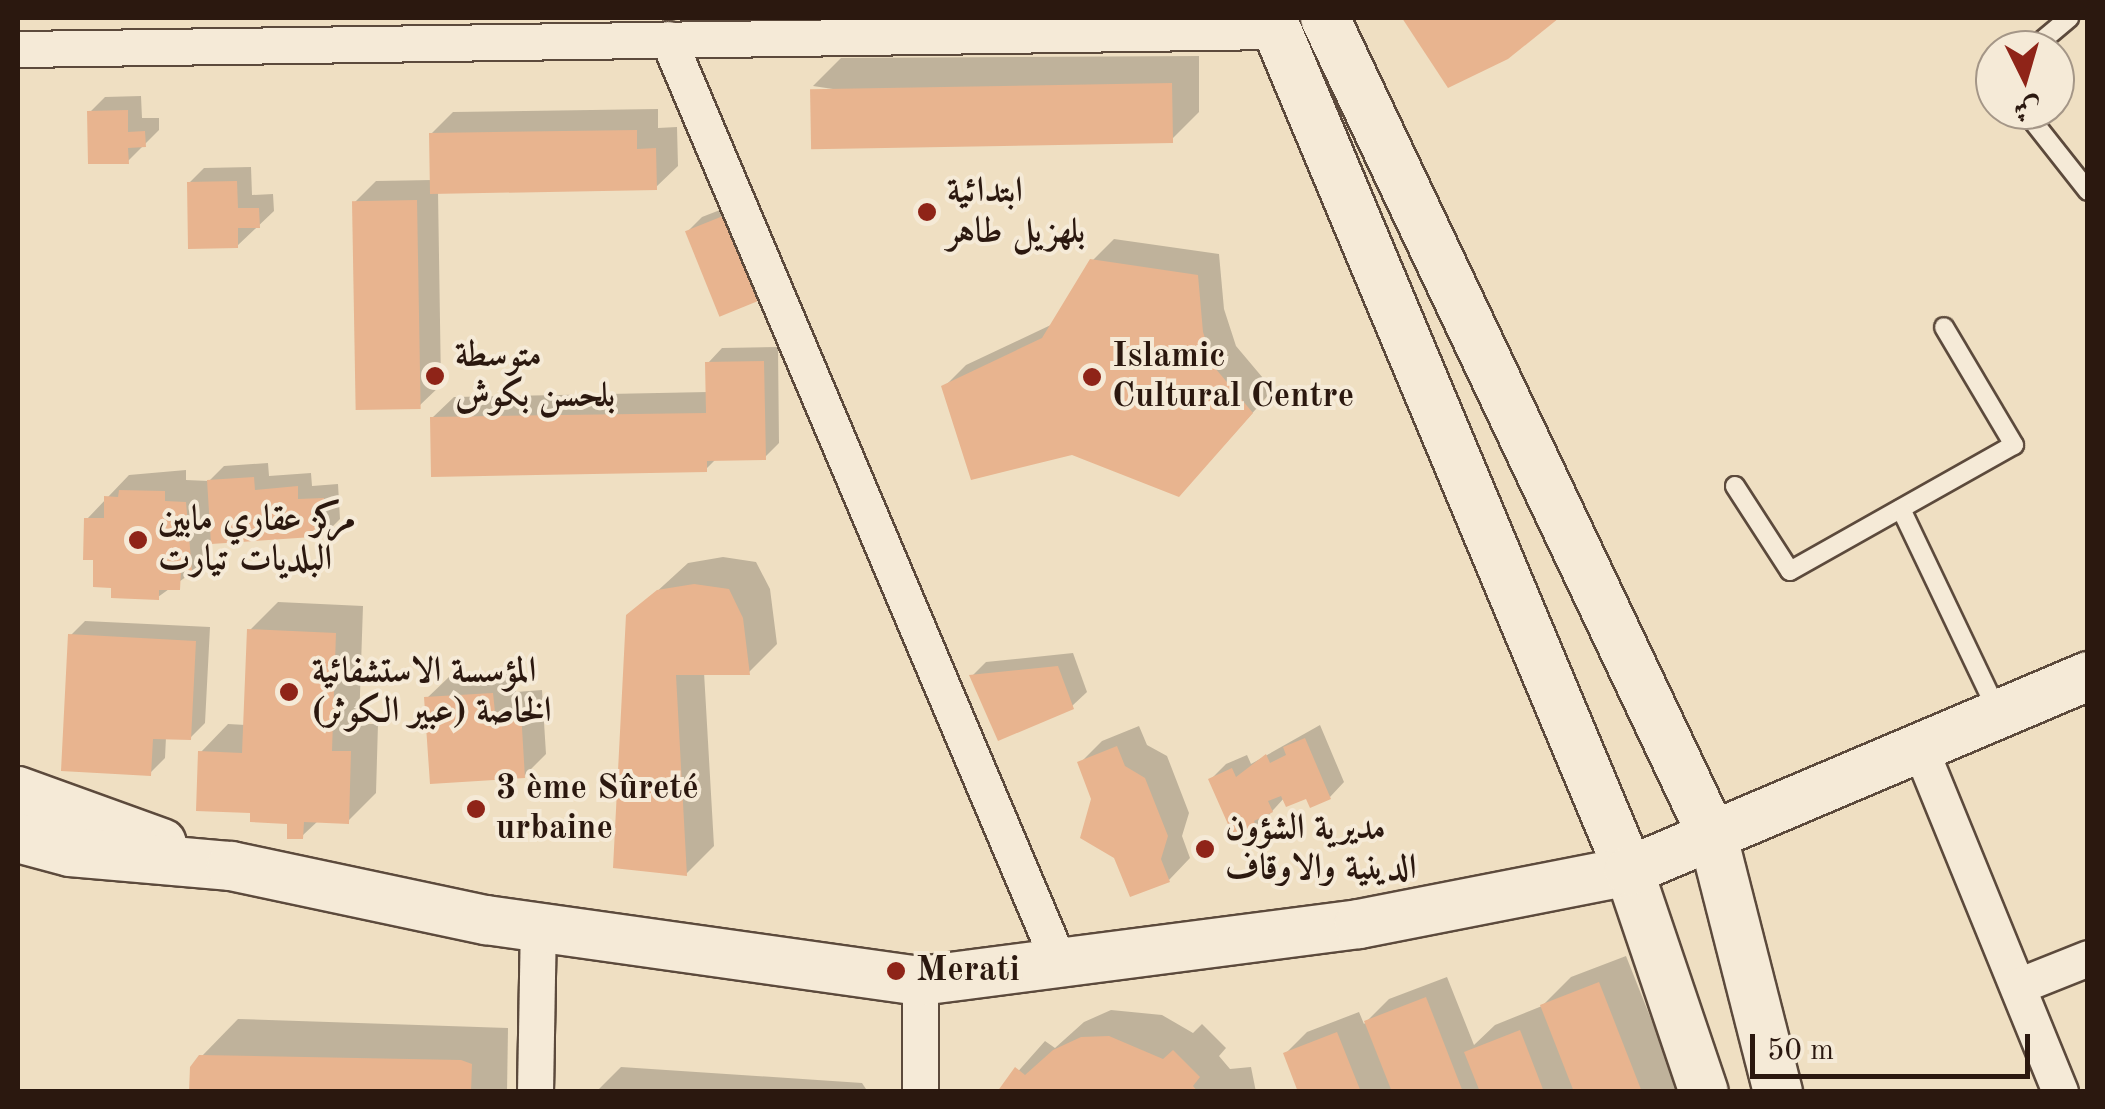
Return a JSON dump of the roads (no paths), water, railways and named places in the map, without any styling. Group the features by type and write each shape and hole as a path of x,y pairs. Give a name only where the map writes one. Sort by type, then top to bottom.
{"street":[{"path":"1326,18 1713,837 1778,1092"},
{"path":"18,48 234,33 526,30 668,39 1097,23 1276,24 1629,871 1704,1092"},
{"path":"668,39 1061,967"},
{"path":"18,838 70,852 231,866 538,927 920,981 1061,967 1360,924 1629,871 1921,751 1998,712 2088,676"},
{"path":"1921,751 2060,1092"},
{"path":"18,791 231,866"},
{"path":"18,868 32,857 70,852"},
{"path":"535,1092 538,927"},
{"path":"2018,986 2088,958"},
{"path":"920,981 920,1092"}],"lane":[{"path":"2040,130 2088,191"},
{"path":"1736,486 1790,571 2014,446 1944,328"},
{"path":"1901,509 1998,712"}],"place":[{"name":"ابتدائية بلهزيل طاهر","path":"927,212"},
{"name":"متوسطة بلحسن بكوش","path":"435,376"},
{"name":"Islamic Cultural Centre","path":"1092,377"},
{"name":"مركز عقاري مابين البلديات تيارت","path":"138,540"},
{"name":"المؤسسة الاستشفائية الخاصة (عبير الكوثر)","path":"289,692"},
{"name":"3 ème Sûreté urbaine","path":"476,809"},
{"name":"مديرية الشؤون الدينية والاوقاف","path":"1205,849"},
{"name":"Merati","path":"896,971"}]}
